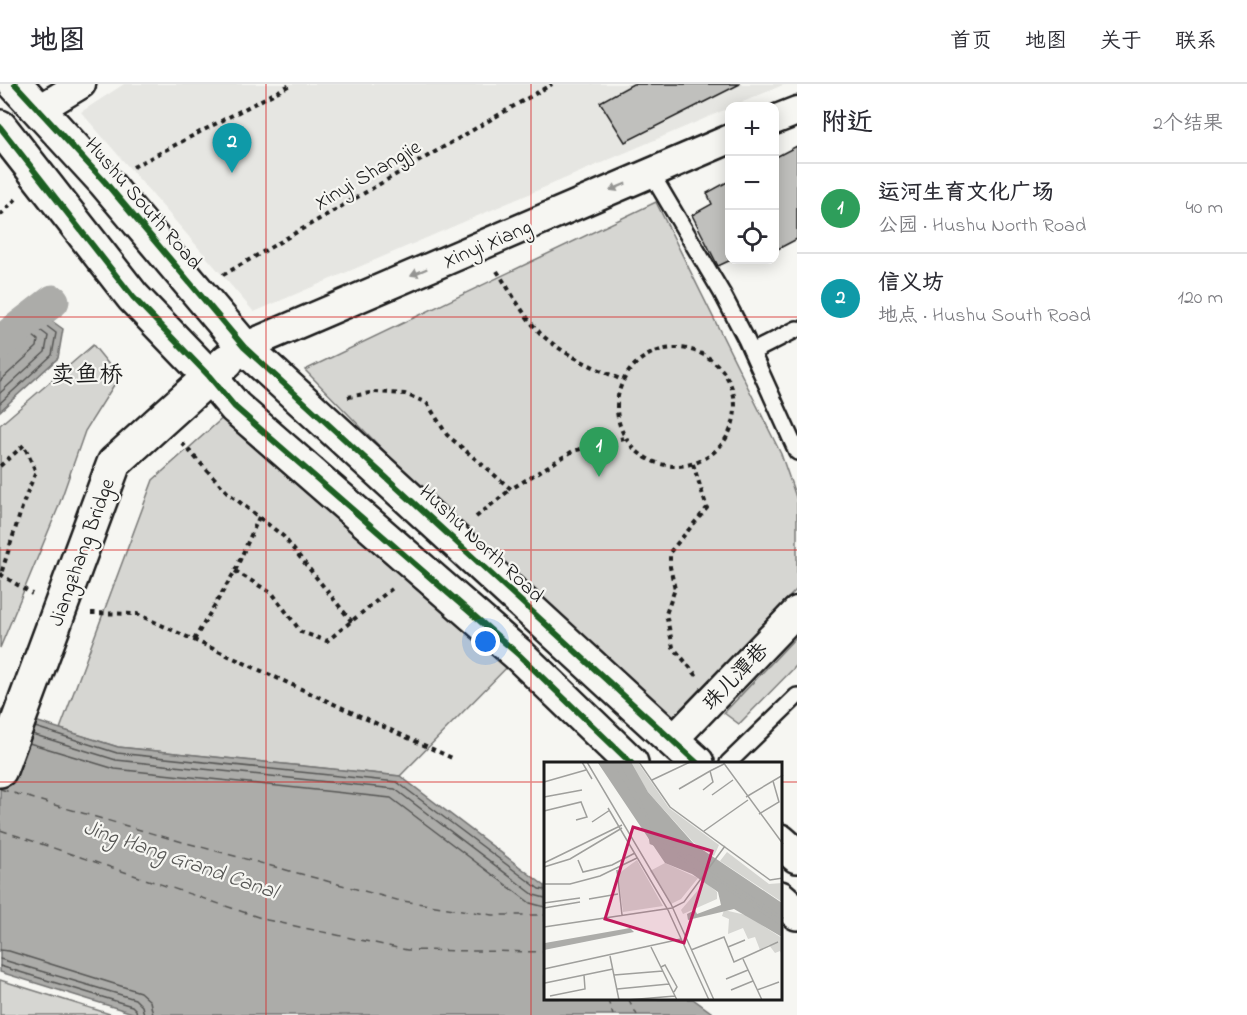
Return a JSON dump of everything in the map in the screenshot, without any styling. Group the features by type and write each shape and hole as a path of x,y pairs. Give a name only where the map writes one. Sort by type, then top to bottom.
{"main road":[{"name":"Hushu South Road","path":"15,84 105,182 244,347"},
{"path":"0,128 134,297 209,376 235,407 519,655 630,762"},
{"name":"Jiangzhang Bridge","path":"0,770 114,463 244,347"},
{"name":"Hushu North Road","path":"244,347 696,762"},
{"path":"782,843 797,856"},
{"path":"782,900 797,913"}],"street":[{"path":"38,110 81,84"},
{"path":"779,118 797,111"},
{"name":"Xinyi Xiang","path":"244,347 725,141"},
{"name":"珠儿潭巷","path":"673,740 797,611"}],"lane":[{"path":"651,173 722,293 752,352 797,452"},
{"path":"752,352 797,329"},
{"path":"729,762 797,696"}],"path":[{"path":"105,182 292,84"},
{"path":"482,245 522,310 541,333 569,354 622,380"},
{"path":"669,347 689,348 707,356 722,369 732,385 736,405 733,424 724,442 710,455 693,464 673,466 654,462 637,452 624,438 617,419 616,399 622,380 634,364 650,353 669,347"},
{"path":"307,405 375,392 405,394 427,403 447,435 511,489"},
{"path":"161,420 228,493 283,536 352,622"},
{"path":"451,537 511,489 573,451 624,438"},
{"path":"0,466 24,445 36,472 0,574"},
{"path":"693,464 707,508 670,552 670,567 675,589 666,614 673,647 714,697"},
{"path":"194,640 235,571 259,517"},
{"path":"235,571 273,594 301,632 327,641 418,567"},
{"path":"59,612 137,614 452,758"}],"shaded area":[{"path":"124,84 785,84 743,102 725,102 725,110 254,312 81,112"},
{"path":"656,202 781,454 797,500 797,589 669,721 615,687 305,370"},
{"path":"93,345 119,377 85,431 58,508 0,648 0,425"},
{"path":"235,407 519,655 400,776 118,747 60,729 153,480"},
{"path":"797,636 797,665 739,724 724,713"},
{"path":"0,980 113,1015 0,1015"}],"water":[{"path":"28,304 63,329 58,358 0,411 0,323"},
{"name":"Jing Hang Grand Canal","path":"0,710 118,747 400,776 544,885 544,1000 694,1000 715,1015 139,1015 0,972"}],"building":[{"path":"633,84 740,84 625,142 600,102"},
{"path":"797,146 797,239 779,248 779,156"},
{"path":"725,183 725,263 718,266 692,215 712,204 707,193"}],"waterway":[{"path":"0,342 53,301"}],"ferry route":[{"path":"0,789 168,838 397,900 493,915 544,915"},
{"path":"0,830 267,920 407,950 544,952"},
{"path":"608,1000 613,1015"},
{"path":"629,1000 637,1015"}],"cycle path":[{"path":"15,84 105,182 244,347 696,762"},
{"path":"0,127 133,297 209,376 235,407 519,655 630,762"}],"place":[{"name":"信义坊","path":"232,173"},
{"name":"运河生育文化广场","path":"599,477"}],"district":[{"name":"卖鱼桥","path":"87,374"}]}
